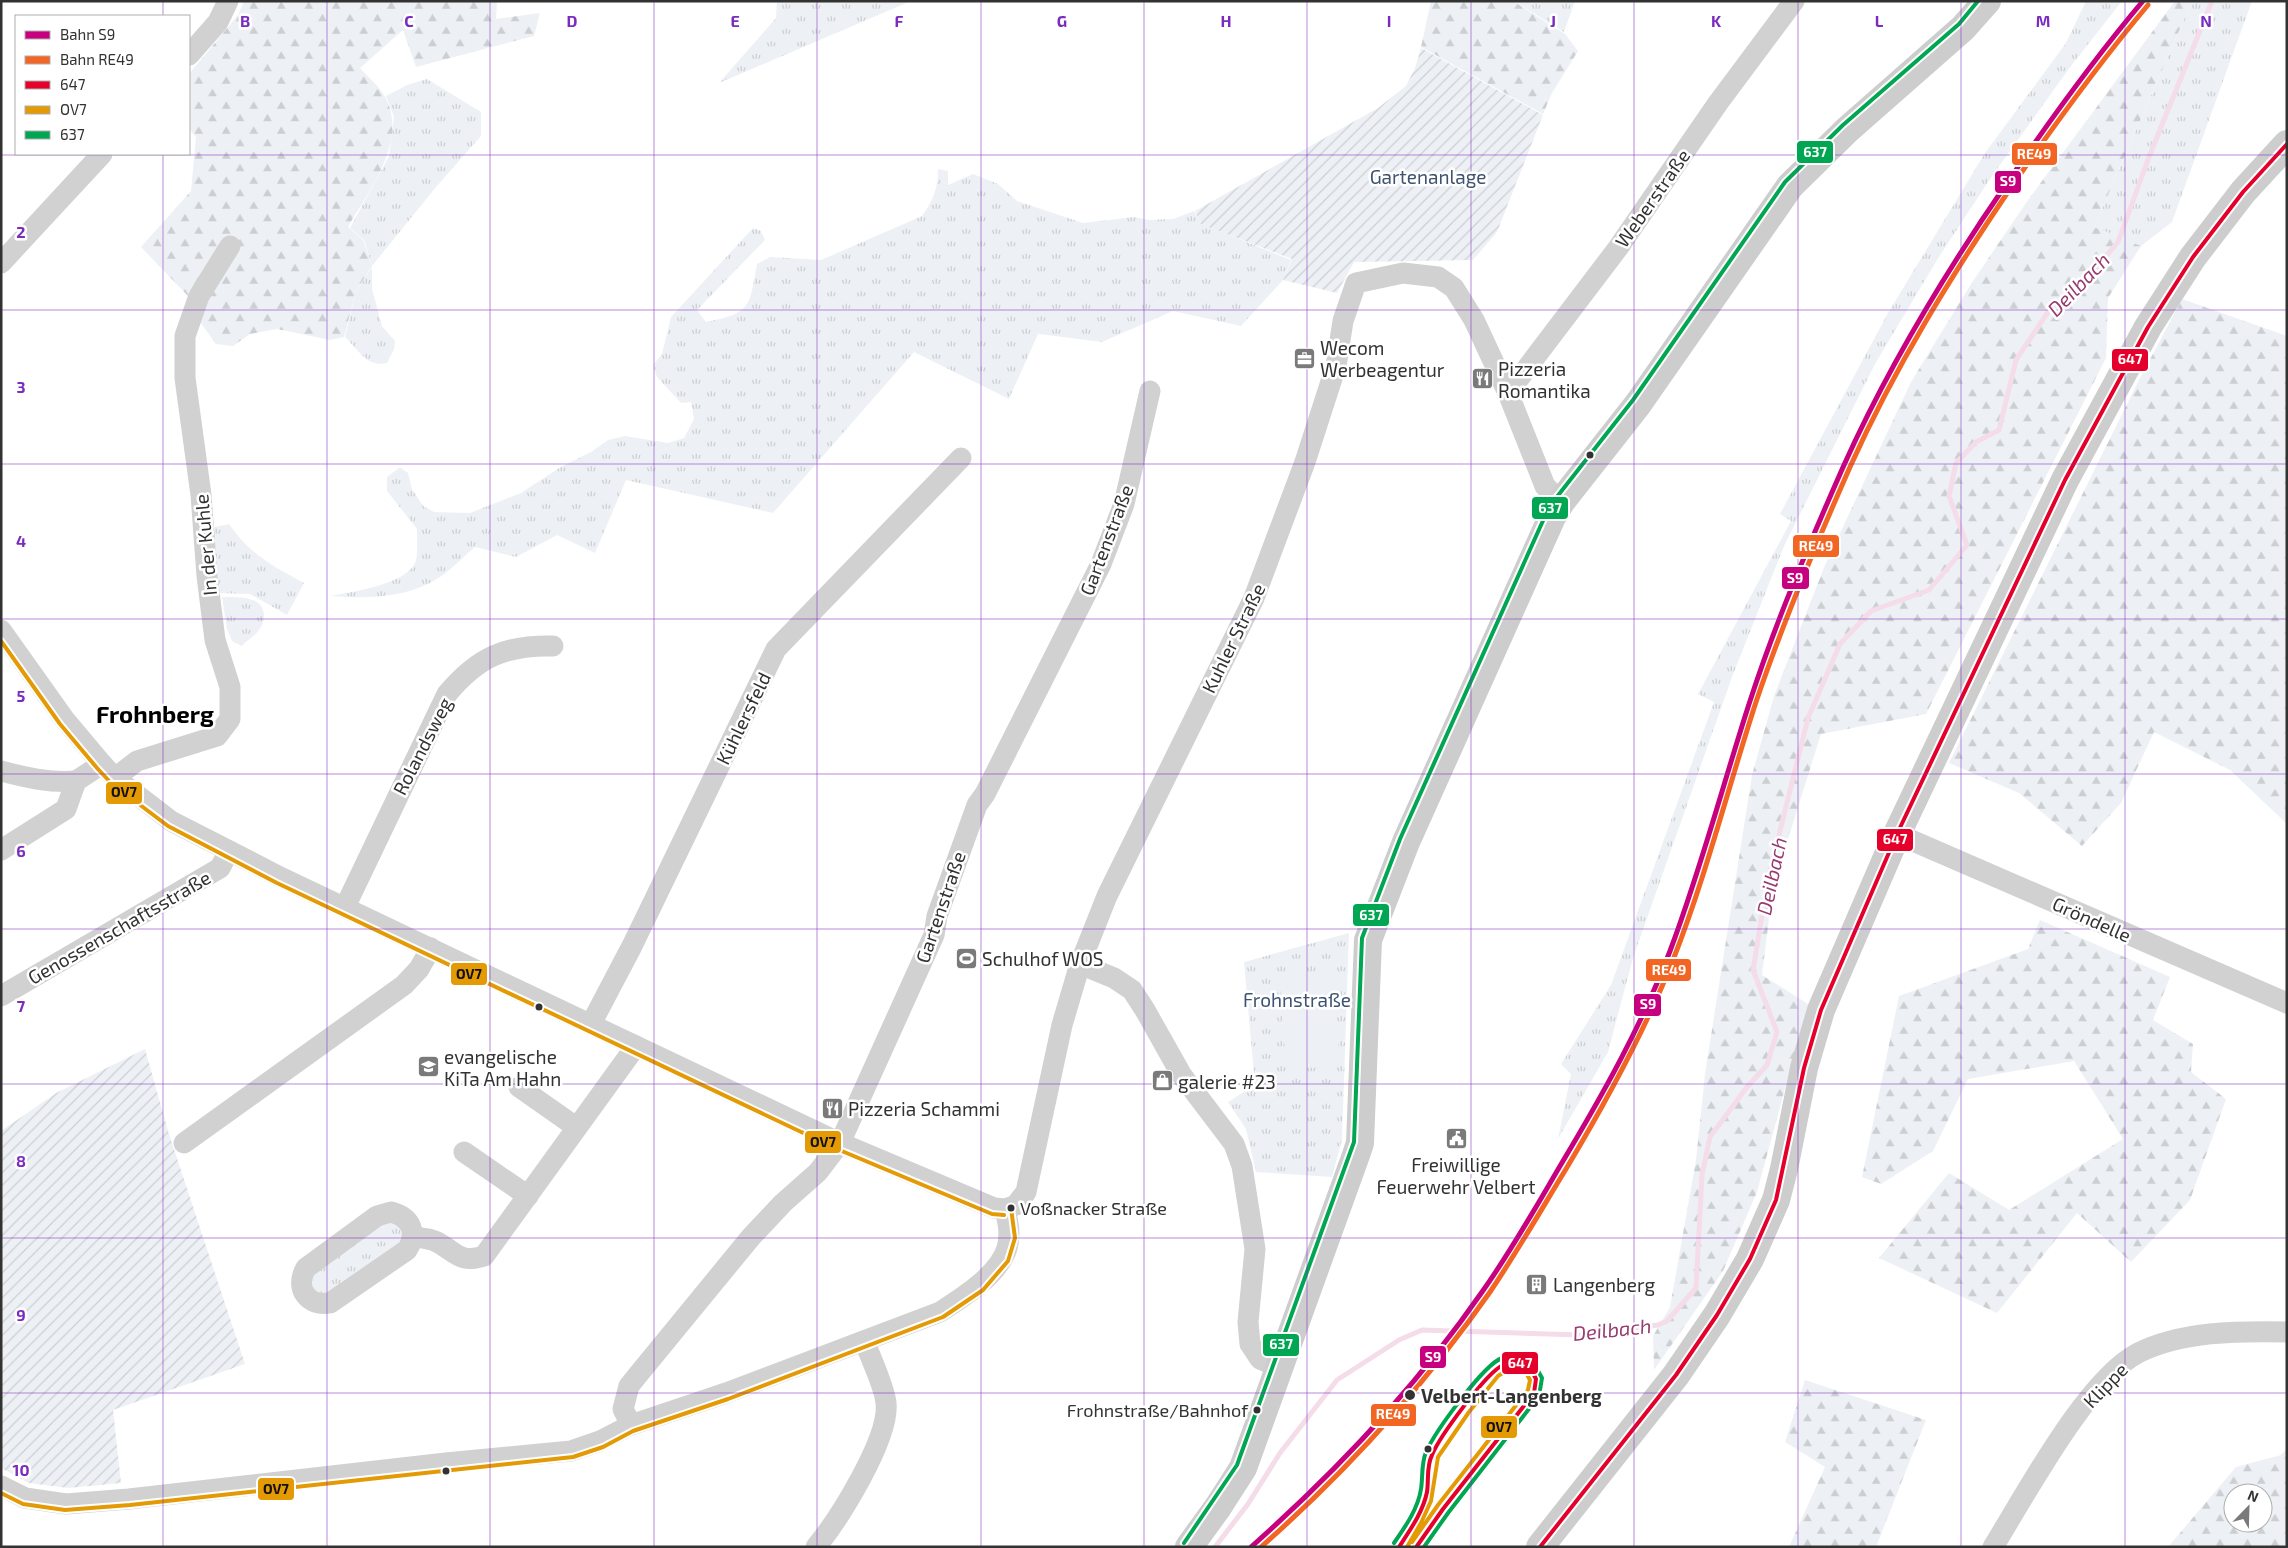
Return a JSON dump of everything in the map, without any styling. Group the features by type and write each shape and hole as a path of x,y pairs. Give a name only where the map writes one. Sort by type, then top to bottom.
{"street":[{"path":"190,54 218,22 228,1"},
{"name":"Weberstraße","path":"1508,393 1618,248 1718,103 1794,1"},
{"path":"1189,1547 1243,1468 1360,1142 1368,940 1406,842 1552,517 1561,502 1638,404 1790,186 1847,130 1963,28 1987,1"},
{"path":"1540,1547 1676,1374 1717,1315 1750,1259 1776,1200 1804,1068 1818,1019 1897,834 2065,480 2148,327 2193,257 2243,192 2287,144"},
{"path":"1,263 101,155"},
{"name":"In der Kuhle","path":"108,771 217,736 230,719 230,687 215,640 207,576 201,496 185,378 185,336 199,296 230,246"},
{"name":"Kuhler Straße","path":"1080,964 1107,896 1254,598 1305,462 1336,366 1343,321 1356,282 1403,273 1438,277 1454,288 1474,320 1508,393 1545,486 1561,502"},
{"name":"Gartenstraße","path":"631,1425 623,1410 629,1386 751,1237 783,1203 818,1172 840,1143 934,935 937,916 977,805 985,794 1101,564 1124,504 1150,391"},
{"name":"Kühlersfeld","path":"591,1024 632,946 776,649 961,458"},
{"path":"1,630 65,720 108,771 171,821 430,948 840,1143 987,1205 1005,1209 1016,1205 1026,1192 1062,1025 1080,964 1114,978 1132,990 1146,1010 1180,1074 1234,1144 1242,1166 1255,1250 1248,1322 1250,1344 1260,1359 1279,1367"},
{"name":"Rolandsweg","path":"345,907 447,694 461,678 482,660 500,652 527,646 553,646"},
{"path":"1,771 26,778 57,783 76,781 108,771"},
{"path":"1,850 66,809 76,781"},
{"name":"Gröndelle","path":"1897,834 2287,1003"},
{"name":"Genossenschaftsstraße","path":"1,996 220,868 229,851"},
{"path":"184,1143 404,985 419,969 430,948"},
{"path":"413,1236 436,1242 461,1257 471,1260 484,1256 636,1046"},
{"path":"519,1087 576,1127"},
{"path":"464,1152 528,1196"},
{"path":"1,1486 25,1498 66,1504 129,1500 446,1463 570,1451 600,1441 631,1425 726,1393 940,1312 983,1281 1000,1263 1007,1249 1010,1234 1005,1209"},
{"path":"391,1212 398,1214 410,1223 413,1236 407,1250 330,1303 316,1303 305,1295 301,1281 306,1268 377,1216 391,1212"},
{"name":"Klippe","path":"1993,1547 2057,1443 2094,1392 2113,1372 2136,1354 2158,1345 2191,1337 2238,1332 2287,1332"},
{"path":"816,1547 848,1502 883,1429 886,1402 864,1341"}],"green space":[{"path":"244,1 497,1 496,19 540,13 534,36 416,67 403,30 360,68 377,85 385,97 391,113 392,130 383,164 348,227 363,240 372,266 356,291 344,337 330,340 277,329 250,334 233,346 216,344 198,319 189,297 141,247 191,191 196,137 190,130 190,73 238,15"},
{"path":"777,1 911,1 719,83 776,18"},
{"path":"1431,1 1513,1 1565,34 1578,51 1552,93 1543,114 1421,47"},
{"path":"1514,1 1575,1 1564,32"},
{"path":"2086,1 2122,1 2068,70 1990,179 1937,260 1875,364 1784,546 1732,677 1633,958 1608,1052 1558,1139 1571,1074 1561,1064 1611,985 1714,702 1698,694 1791,521 1780,514 1888,313 1985,153 2066,43"},
{"path":"2175,1 2192,1 2094,227 2141,246 2108,298 2106,358 1926,714 1821,734 1773,887 1762,975 1808,1004 1757,1192 1723,1271 1654,1370 1653,1336 1670,1307 1696,1160 1705,1074 1752,775 1774,696 1825,565 1911,382 1971,284 2028,200"},
{"path":"2192,1 2252,1 2172,222 2141,246 2094,227"},
{"name":"Gartenanlage","path":"1421,48 1543,115 1497,232 1473,260 1354,262 1337,293 1283,280 1292,259 1201,224 1195,211 1378,108 1406,86 1415,68"},
{"path":"427,79 481,112 481,136 436,187 372,266 364,240 350,228 389,156 394,117 386,96 407,85"},
{"path":"938,169 948,171 948,185 973,174 998,184 1017,201 1083,223 1134,217 1149,220 1173,219 1194,211 1202,224 1291,260 1283,280 1241,326 1173,311 1102,342 1039,334 1036,332 1038,334 1009,399 914,352 773,513 626,480 595,553 557,535 516,557 475,547 451,569 431,583 404,593 375,597 331,596 379,586 392,581 411,568 416,560 417,529 387,491 387,477 400,467 408,473 412,489 423,506 434,512 470,513 521,493 559,468 591,452 608,440 625,436 668,443 684,438 694,419 691,402 681,403 657,377 653,365 662,354 671,317 753,228 761,231 765,240 697,310 706,322 732,315 746,306 752,290 757,264 770,257 821,260 922,216 934,194"},
{"path":"372,267 372,289 382,326 395,341 394,349 387,363 380,364 368,360 345,337 356,291"},
{"path":"2182,299 2287,336 2287,824 2230,770 2154,732 2121,803 2082,846 2019,793 1949,763 2138,382"},
{"path":"229,524 254,552 281,571 304,583 287,615 250,594 216,593 210,528"},
{"path":"222,597 248,598 259,604 262,608 264,617 261,627 242,646 232,641 227,629"},
{"path":"2040,920 2170,977 2153,1020 2193,1044 2191,1072 2226,1099 2190,1200 2131,1262 2077,1213 1997,1313 1879,1258 1949,1173 2009,1210 2123,1139 2074,1061 1968,1079 1933,1151 1881,1184 1862,1177 1899,996 2028,949"},
{"name":"Frohnstraße","path":"1349,933 1342,1140 1332,1177 1256,1172 1246,1129 1228,1102 1255,1085 1244,962"},
{"path":"1334,975 1340,1066 1286,1069 1280,978"},
{"path":"145,1049 169,1134 245,1364 113,1410 121,1483 68,1488 29,1483 1,1468 1,1131 56,1093"},
{"path":"383,1221 398,1223 404,1241 331,1297 315,1295 310,1275"},
{"path":"1805,1380 1926,1420 1876,1547 1789,1547 1825,1467 1785,1442"},
{"path":"2287,1448 2287,1547 2168,1547 2236,1467 2281,1455"}],"waterway":[{"name":"Deilbach","path":"1215,1547 1248,1504 1280,1453 1337,1380 1399,1340 1422,1330 1580,1335 1658,1325 1667,1321 1696,1288 1702,1175 1710,1137 1747,1087 1767,1065 1777,1032 1753,970 1768,879 1808,718 1840,644 1871,611 1929,590 1967,545 1949,496 1956,463 1976,442 1999,430 2016,360 2050,309 2085,281 2118,242 2149,157 2212,1"}],"rail line":[{"name":"S9","path":"1251,1547 1345,1458 1403,1394 1457,1327 1504,1260 1593,1110 1621,1059 1659,979 1692,889 1750,701 1771,641 1806,552 1861,428 1919,320 1984,217 2073,90 2143,1"},
{"name":"RE49","path":"1261,1547 1354,1458 1411,1394 1465,1327 1500,1277 1581,1144 1637,1041 1673,960 1696,896 1756,702 1777,642 1800,583 1867,430 1925,323 1989,220 2078,94 2148,5"}],"transit line":[{"name":"637","path":"1184,1543 1237,1465 1354,1142 1362,938 1400,839 1546,514 1556,498 1633,400 1785,182 1843,125 1959,24 1978,1"},
{"name":"647","path":"1540,1547 1676,1375 1717,1315 1750,1259 1776,1200 1804,1068 1821,1010 1897,834 2065,480 2148,327 2193,257 2243,192 2287,144"},
{"name":"OV7","path":"1,641 60,724 97,768 111,783 168,826 277,883 837,1149 992,1214 1004,1215"},
{"name":"OV7","path":"1,1493 23,1504 65,1510 130,1505 573,1457 603,1447 633,1431 728,1399 943,1317 983,1290 1008,1261 1015,1238 1011,1208"},
{"name":"637","path":"1394,1543 1417,1504 1426,1452 1460,1400 1483,1373 1502,1358 1514,1356 1532,1360 1542,1378 1539,1396 1448,1513 1424,1547"},
{"name":"647","path":"1399,1547 1416,1521 1425,1499 1428,1487 1429,1464 1432,1455 1453,1420 1495,1370 1509,1363 1529,1365 1536,1379 1534,1393 1443,1509 1417,1546"},
{"name":"OV7","path":"1407,1547 1431,1501 1438,1457 1469,1412 1498,1376 1509,1369 1525,1371 1530,1380 1528,1390 1438,1505 1412,1542"}],"place":[{"name":"Wecom Werbeagentur","path":"1304,358"},
{"name":"Pizzeria Romantika","path":"1482,379"},
{"name":"Schulhof WOS","path":"966,958"},
{"name":"evangelische KiTa Am Hahn","path":"428,1067"},
{"name":"galerie #23","path":"1162,1081"},
{"name":"Pizzeria Schammi","path":"832,1108"},
{"name":"Freiwillige Feuerwehr Velbert","path":"1456,1138"},
{"name":"Voßnacker Straße","path":"1011,1208"},
{"name":"Langenberg","path":"1537,1284"},
{"name":"Velbert-Langenberg","path":"1410,1395"},
{"name":"Frohnstraße/Bahnhof","path":"1257,1410"}],"district":[{"name":"Frohnberg","path":"155,713"}]}
